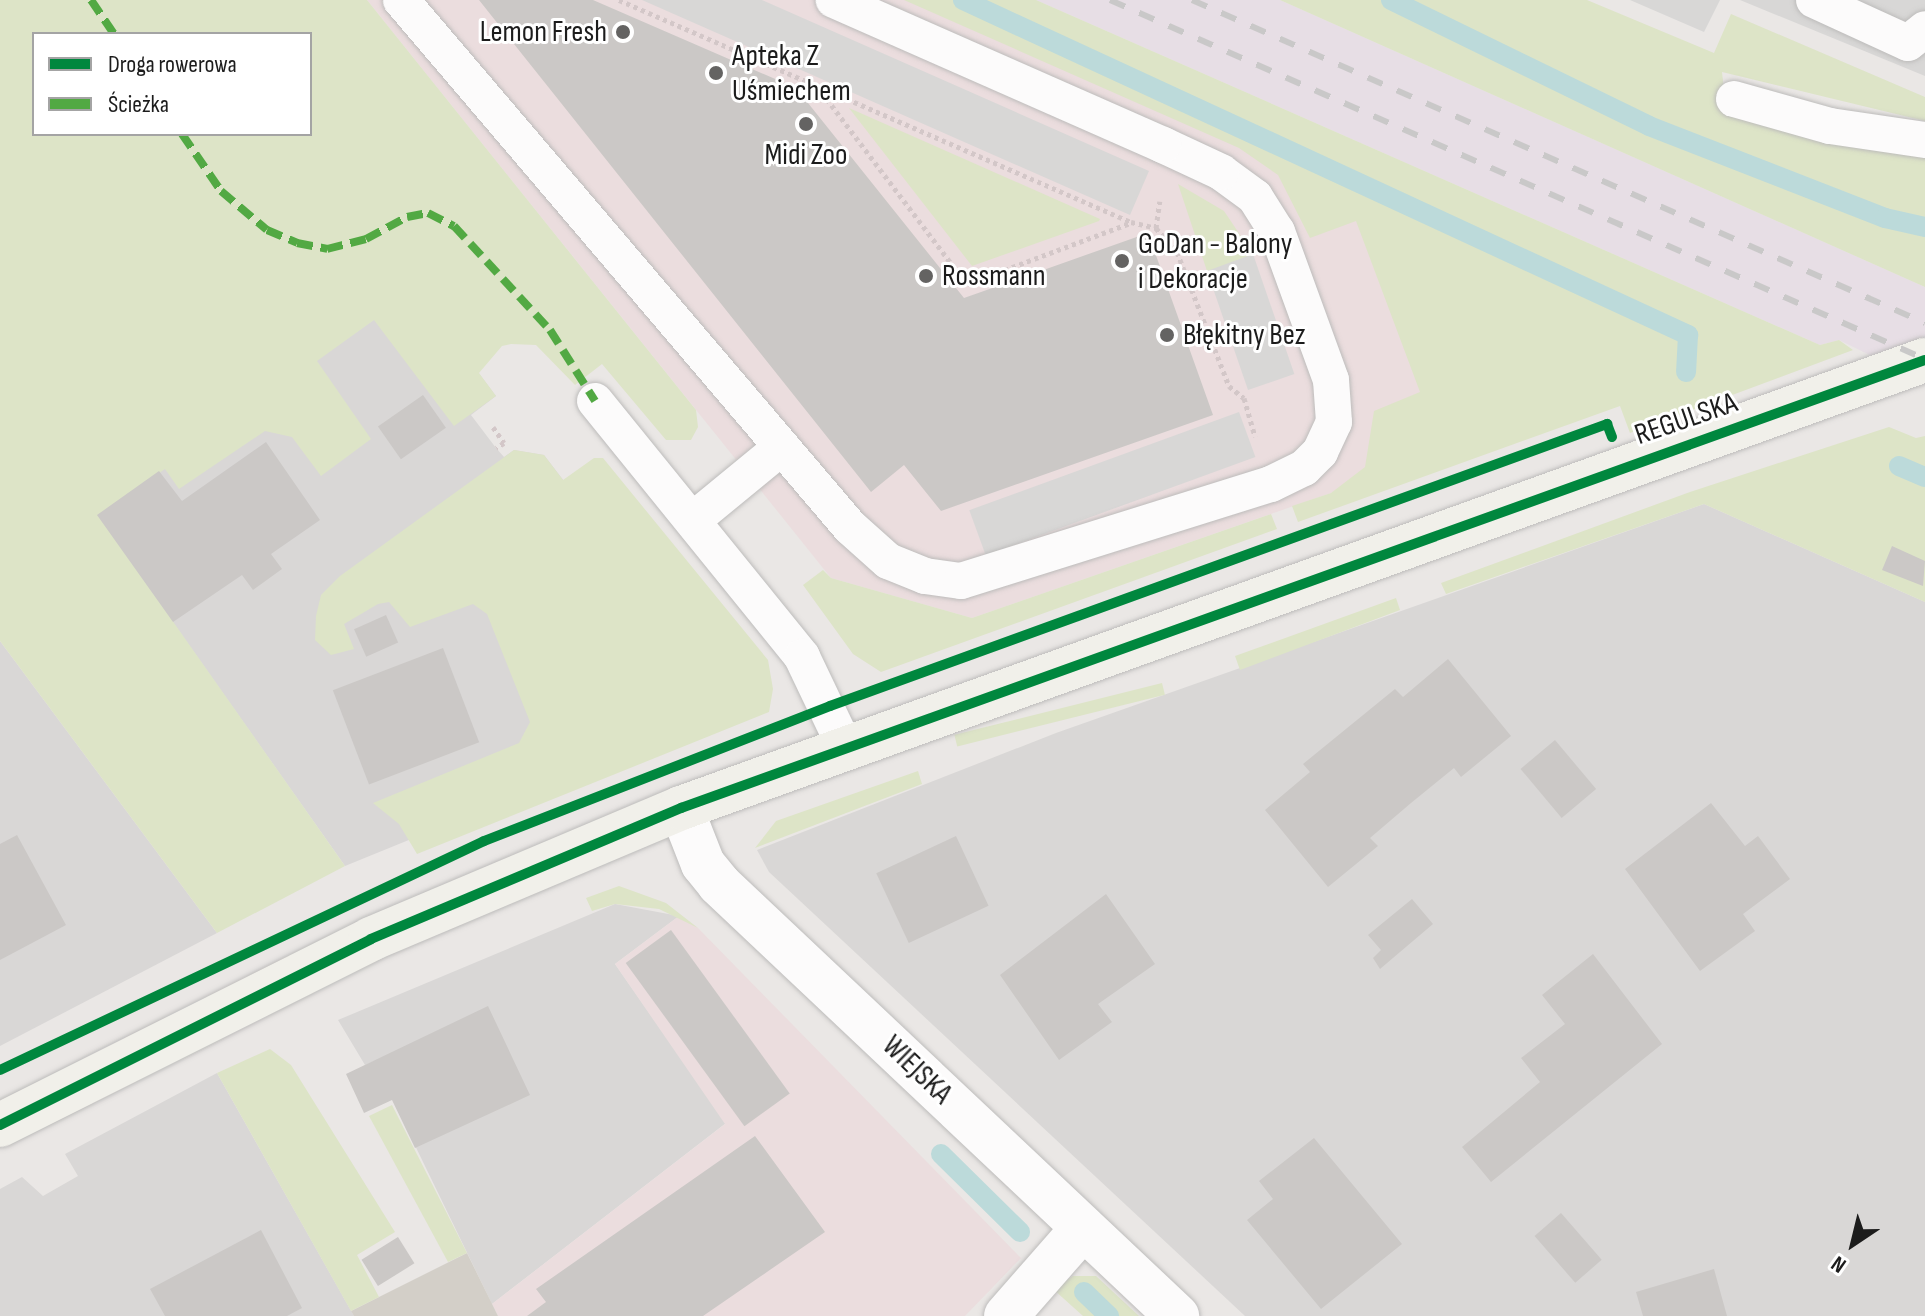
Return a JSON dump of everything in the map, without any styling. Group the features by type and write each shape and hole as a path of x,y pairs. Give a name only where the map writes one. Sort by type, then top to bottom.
{"street":[{"name":"REGULSKA","path":"0,1125 371,939 681,808 1925,360"},
{"name":"WIEJSKA","path":"681,808 703,864 719,884 1177,1316"},
{"path":"1006,1316 1083,1228"}],"lane":[{"path":"401,0 782,447 874,550 925,576 961,581 1271,484 1304,468 1320,452 1334,422 1331,380 1277,232 1241,184 1163,145 834,0"},
{"path":"1814,0 1908,43 1925,29"},
{"path":"1734,99 1830,126 1925,140"},
{"path":"595,401 802,657 845,747"},
{"path":"693,520 782,447"}],"path":[{"path":"619,0 1131,222 1156,228 1177,252 1229,386 1244,398 1256,442"},
{"path":"817,86 967,284 1131,222"},
{"path":"493,427 504,443 496,448"}],"shaded area":[{"path":"367,0 913,0 1681,339 1331,493 972,618 831,578"},
{"path":"642,0 762,0 1149,171 1130,215"},
{"path":"1036,0 1280,0 1925,287 1925,382 1839,340 1820,345"},
{"path":"1630,0 1720,0 1704,32"},
{"path":"1740,0 1925,0 1925,76"},
{"path":"1253,254 1294,374 1248,390 1207,270"},
{"path":"416,290 496,396 471,415 496,448 504,457 514,450 544,455 737,706 345,866 97,515"},
{"path":"1239,412 1255,457 986,555 969,510"},
{"path":"1704,504 1925,602 1925,1316 1245,1316 769,872 757,850 1056,733"},
{"path":"0,641 217,933 0,1046"},
{"path":"615,904 679,916 615,964 726,1123 492,1304 374,1061 365,1065 338,1020"},
{"path":"679,916 698,928 1021,1258 965,1316 498,1316 492,1304 725,1124 615,964"},
{"path":"217,1073 354,1316 0,1316 0,1189 22,1177 43,1196 78,1176 65,1154"},
{"path":"467,1253 498,1316 354,1316 351,1311"}],"green space":[{"path":"0,0 367,0 696,410 698,427 691,440 666,440 602,364 575,385 536,345 511,344 502,346 479,373 496,396 454,426 374,320 317,361 371,439 321,476 292,437 265,431 179,489 165,469 98,515 345,866 217,933 0,641"},
{"path":"904,0 1036,0 1820,345 1839,340 1853,350 1630,433 1620,406 1298,522 1292,506 1331,493 1365,467 1374,411 1420,392 1356,221 1310,238 1278,175 1239,148"},
{"path":"1280,0 1587,0 1714,53 1731,14 1925,97 1925,121 1722,72 1724,90 1925,154 1925,287"},
{"path":"849,108 1100,219 972,266"},
{"path":"1178,184 1224,211 1253,254 1207,271"},
{"path":"1889,427 1916,438 1925,436 1925,602 1704,504 1446,594 1441,583 1690,492"},
{"path":"514,450 544,455 563,480 594,458 603,458 768,660 773,689 769,712 417,854 399,824 373,803 519,743 530,722 487,614 473,604 410,627 389,602 378,604 344,624 354,649 331,655 315,640 321,595 340,576"},
{"path":"1271,514 1277,529 881,672 853,654 803,585 823,570 831,578 972,618"},
{"path":"1396,598 1400,610 1240,670 1235,656"},
{"path":"1162,683 1165,695 957,746 954,735"},
{"path":"918,771 922,784 755,848 776,821"},
{"path":"619,886 666,903 698,928 659,909 615,904 592,911 586,898"},
{"path":"270,1049 291,1065 395,1232 357,1255 379,1297 351,1311 217,1073"},
{"path":"392,1105 467,1253 448,1262 369,1116"},
{"path":"1073,1276 1096,1276 1139,1316 1083,1316 1053,1289"}],"building":[{"path":"479,0 593,0 796,88 964,298 1148,233 1213,415 941,511 904,465 871,492"},
{"path":"423,395 446,428 401,459 378,427"},
{"path":"266,442 320,520 271,554 282,569 253,590 242,575 173,622 97,515 159,471 182,501"},
{"path":"1892,546 1925,561 1923,586 1882,570"},
{"path":"386,615 398,642 366,657 354,629"},
{"path":"443,648 479,742 369,785 333,690"},
{"path":"1448,659 1511,736 1461,777 1454,768 1411,803 1370,838 1378,846 1328,887 1265,810 1310,772 1303,764 1395,689 1403,697"},
{"path":"1555,740 1596,789 1562,818 1521,769"},
{"path":"1711,803 1745,846 1758,836 1790,879 1743,914 1755,931 1700,971 1625,869"},
{"path":"17,835 66,925 0,960 0,844"},
{"path":"956,836 989,906 909,943 876,873"},
{"path":"1106,894 1155,964 1098,1004 1112,1022 1059,1060 1000,975"},
{"path":"1412,899 1433,924 1380,969 1373,958 1381,950 1368,935"},
{"path":"671,930 790,1093 744,1126 626,963"},
{"path":"1593,954 1662,1044 1491,1182 1462,1147 1540,1082 1521,1058 1565,1024 1542,995"},
{"path":"488,1006 530,1095 415,1148 392,1100 364,1113 346,1074"},
{"path":"755,1136 825,1232 703,1316 527,1316 546,1302 536,1289"},
{"path":"1314,1138 1402,1244 1321,1309 1247,1220 1273,1199 1259,1181"},
{"path":"1561,1213 1602,1260 1575,1283 1535,1236"},
{"path":"261,1230 302,1308 287,1316 165,1316 150,1289"},
{"path":"398,1237 414,1263 378,1286 362,1260"},
{"path":"1714,1269 1727,1316 1643,1316 1636,1292"}],"waterway":[{"path":"963,0 1688,335 1686,372"},
{"path":"1391,0 1649,126 1885,218 1925,227"},
{"path":"1899,466 1925,477"},
{"path":"941,1154 1020,1232"},
{"path":"1084,1292 1109,1316"}],"railway":[{"path":"1110,0 1925,359"},
{"path":"1192,0 1925,323"}],"marked path":[{"path":"91,0 113,32"},
{"path":"183,136 221,191 267,230 297,243 327,249 366,239 407,217 428,213 454,226 550,330 595,401"}],"cycle path":[{"path":"0,1125 371,939 681,808 1925,360"},
{"path":"0,1070 484,841 830,706 1607,424 1612,437"}],"place":[{"name":"Lemon Fresh","path":"623,32"},
{"name":"Apteka Z Uśmiechem","path":"716,73"},
{"name":"Midi Zoo","path":"806,124"},
{"name":"GoDan - Balony i Dekoracje","path":"1122,261"},
{"name":"Rossmann","path":"926,276"},
{"name":"Błękitny Bez","path":"1167,335"}]}
